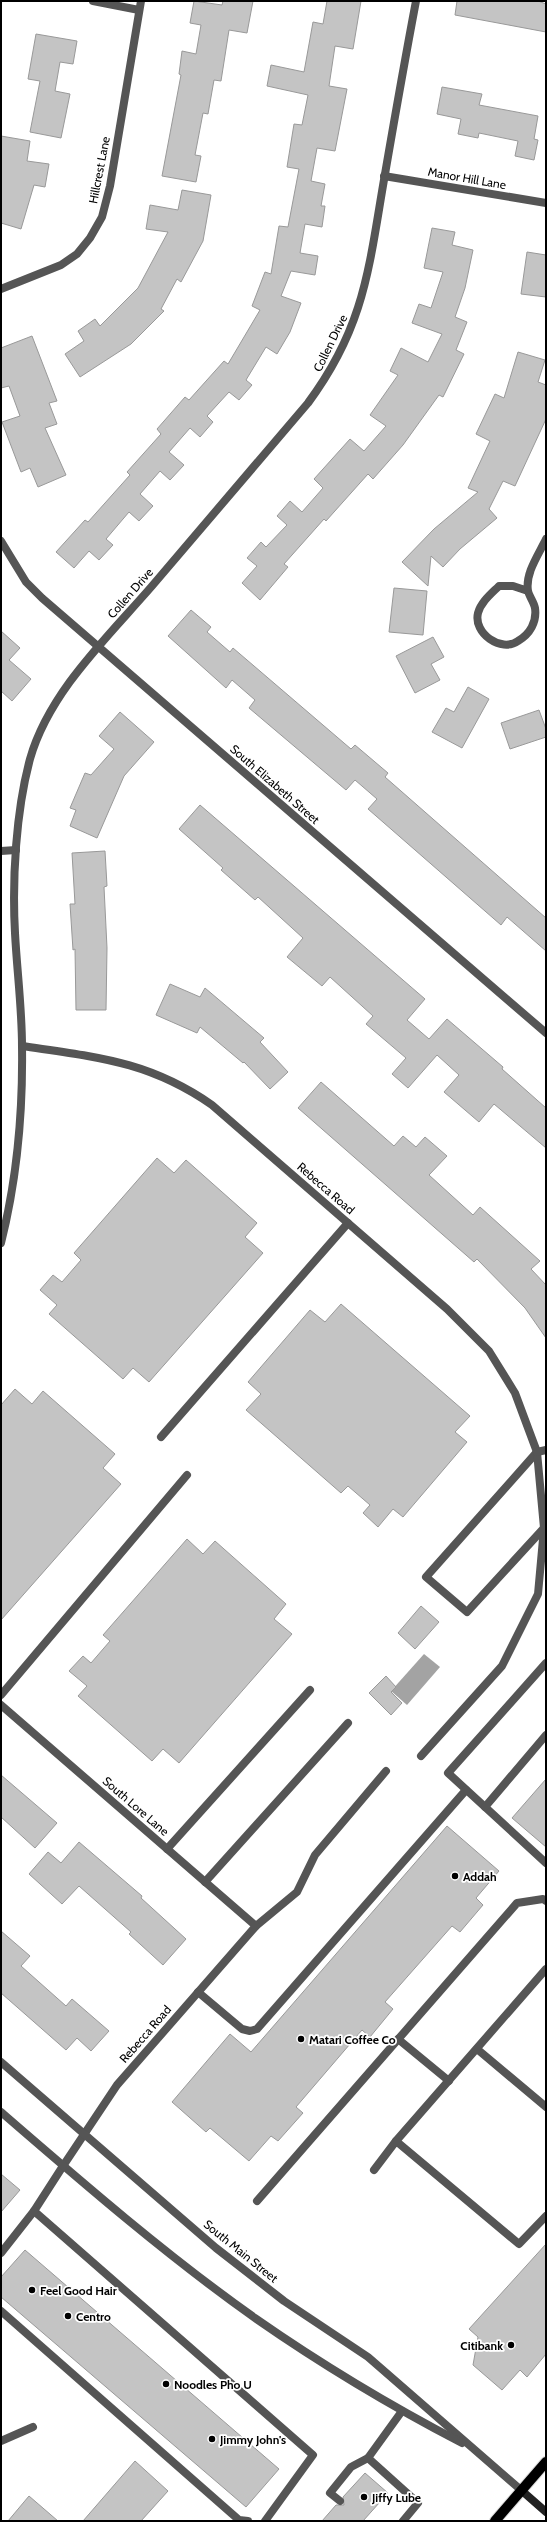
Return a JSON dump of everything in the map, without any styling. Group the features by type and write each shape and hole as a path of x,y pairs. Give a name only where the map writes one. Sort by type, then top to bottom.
{"main road":[{"path":"495,2521 546,2462"},
{"name":"South Main Street","path":"521,2490 546,2512"}],"street":[{"path":"93,1 139,10"},
{"name":"Hillcrest Lane","path":"1,289 61,265 77,254 90,238 102,218 110,186 141,1"},
{"name":"Collen Drive","path":"1,1243 16,1169 20,1130 22,1046 14,930 16,850 19,810 31,757 42,730 57,702 77,673 308,403 325,380 347,340 364,293 416,1"},
{"name":"Manor Hill Lane","path":"384,176 546,203"},
{"path":"528,591 513,586 499,586 486,600 478,613 479,627 487,638 500,644 514,644 526,636 534,623 535,607 528,591 531,570 546,539"},
{"name":"South Elizabeth Street","path":"1,541 26,582 99,648 546,1033"},
{"path":"1,851 16,850"},
{"name":"Rebecca Road","path":"22,1046 116,1060 170,1079 212,1105 475,1335 502,1371 514,1393 537,1452 544,1528 538,1594 502,1666 421,1756"},
{"path":"161,1437 348,1223"},
{"path":"544,1528 467,1612 426,1577 537,1452 546,1450"},
{"path":"1,1695 187,1475"},
{"path":"545,1666 448,1773 546,1863"},
{"path":"167,1849 310,1690"},
{"name":"South Lore Lane","path":"1,1705 256,1926"},
{"path":"205,1882 348,1723"},
{"path":"485,1807 546,1735"},
{"name":"Rebecca Road","path":"1,2253 34,2211 83,2133 117,2085 256,1926 297,1892 315,1855 386,1771"},
{"path":"198,1992 242,2029 250,2031 257,2029 466,1790"},
{"path":"257,2201 517,1904 543,1899 546,1901"},
{"path":"374,2170 396,2141 546,1970"},
{"path":"398,2039 449,2081"},
{"path":"477,2049 546,2107"},
{"name":"South Main Street","path":"1,2062 216,2248 284,2301 368,2357 521,2490"},
{"name":"South Main Street","path":"1,2112 63,2166 256,2318 402,2412 473,2449"},
{"path":"396,2141 519,2244 546,2216"},
{"path":"34,2211 312,2455 265,2521"},
{"path":"1,2311 239,2520 248,2521"},
{"path":"340,2501 330,2493 351,2468 368,2458 402,2412"},
{"path":"1,2440 33,2428"},
{"path":"368,2458 418,2503 403,2521"}],"shaded area":[{"path":"424,1654 440,1667 407,1705 391,1691"}],"building":[{"path":"194,1 222,5 223,1 253,1 247,33 229,30 221,81 214,80 208,114 203,113 195,155 201,156 196,182 162,176 181,75 179,74 182,51 196,54 201,25 190,23"},
{"path":"327,1 361,1 353,49 335,46 329,86 347,89 335,151 317,148 311,181 325,184 321,206 325,206 322,227 305,224 300,253 318,256 315,275 291,271 281,296 301,303 290,332 277,354 266,347 246,380 252,385 239,400 229,392 207,416 213,422 200,437 190,428 169,452 184,465 170,480 160,471 140,494 153,506 139,521 129,512 106,539 113,545 99,560 89,551 74,568 56,552 85,520 88,522 130,475 127,472 161,434 157,429 185,397 189,400 224,361 228,364 260,310 252,306 265,272 271,274 279,226 288,227 299,169 287,167 294,124 302,125 308,95 267,86 271,65 304,72 313,22 323,24"},
{"path":"457,1 538,1 546,4 546,32 455,15"},
{"path":"36,34 77,41 73,64 60,62 55,91 70,94 61,138 30,132 40,81 28,79"},
{"path":"442,87 482,94 479,105 538,116 534,139 538,140 534,160 515,156 518,141 479,133 478,138 458,134 461,119 437,114"},
{"path":"1,136 30,141 27,161 49,164 45,187 34,185 21,229 1,223"},
{"path":"182,190 211,195 203,241 181,282 177,279 161,309 164,311 131,344 80,377 65,354 84,341 78,331 95,319 100,326 138,288 168,232 146,229 150,205 178,210"},
{"path":"432,228 455,232 452,245 473,250 465,288 455,317 467,322 456,350 464,354 443,397 439,395 403,445 373,479 368,474 326,521 324,519 284,564 288,567 260,600 242,583 257,566 247,558 261,542 266,547 287,525 277,516 290,501 302,512 323,488 314,479 350,439 364,451 386,426 370,415 398,375 390,371 401,348 428,362 442,334 412,323 419,304 431,308 443,272 424,268"},
{"path":"527,252 546,255 546,297 521,294"},
{"path":"32,336 57,401 49,403 57,424 45,428 66,475 38,487 30,468 21,472 2,422 20,416 9,386 1,388 1,348"},
{"path":"518,352 545,360 538,382 546,385 546,419 515,486 503,481 489,509 497,518 460,549 443,567 431,556 428,586 402,562 434,529 478,492 468,488 490,441 476,434 495,394 504,398"},
{"path":"394,588 427,591 423,635 389,632"},
{"path":"191,610 211,627 207,632 230,652 233,648 351,749 355,745 388,773 385,777 546,918 546,951 507,917 501,925 368,809 377,799 355,780 346,790 249,708 255,700 232,680 226,688 168,636"},
{"path":"1,631 20,648 9,660 31,679 12,701 1,691"},
{"path":"433,637 444,657 431,664 440,680 415,693 396,656"},
{"path":"468,687 489,699 462,748 432,732 446,708 454,712"},
{"path":"539,710 546,729 546,737 510,749 501,723"},
{"path":"120,712 154,742 124,776 97,838 70,826 76,810 70,808 85,773 91,775 114,749 99,736"},
{"path":"200,805 425,999 407,1020 429,1039 447,1019 503,1067 502,1069 546,1108 546,1148 494,1104 479,1122 444,1092 459,1075 437,1055 408,1088 392,1074 406,1058 366,1024 373,1016 330,977 322,986 287,957 303,938 258,897 255,900 221,870 223,868 179,829"},
{"path":"105,851 107,886 104,887 107,948 106,1010 76,1010 75,949 73,950 70,904 75,904 72,853"},
{"path":"170,984 200,997 205,988 264,1038 260,1042 288,1072 270,1089 244,1062 243,1063 200,1027 197,1033 156,1015"},
{"path":"321,1082 394,1146 403,1136 416,1147 425,1137 447,1156 429,1175 473,1215 480,1207 540,1261 531,1269 546,1285 546,1338 525,1308 477,1259 474,1262 298,1108"},
{"path":"157,1158 174,1173 186,1160 257,1223 245,1237 263,1253 149,1382 133,1368 123,1379 49,1314 57,1305 40,1290 53,1275 62,1282 81,1260 74,1253"},
{"path":"341,1304 470,1416 455,1432 467,1442 403,1517 393,1509 378,1527 363,1513 370,1505 348,1486 341,1493 246,1410 261,1394 248,1382 310,1310 325,1322"},
{"path":"15,1389 32,1404 43,1391 115,1454 103,1468 121,1484 1,1620 1,1405"},
{"path":"187,1539 203,1554 215,1541 286,1604 274,1619 292,1634 179,1763 163,1749 152,1761 78,1696 87,1686 69,1671 83,1656 91,1663 110,1641 103,1635"},
{"path":"421,1606 439,1622 415,1649 398,1633"},
{"path":"386,1676 396,1687 391,1692 402,1703 391,1715 369,1693"},
{"path":"1,1775 57,1823 35,1848 1,1817"},
{"path":"546,1779 546,1847 512,1818"},
{"path":"447,1826 499,1871 476,1898 483,1905 460,1932 452,1926 385,2002 393,2009 370,2037 362,2030 296,2107 303,2113 278,2141 271,2136 249,2161 210,2128 206,2132 172,2102 230,2034 251,2052"},
{"path":"79,1842 142,1896 141,1898 186,1939 163,1965 129,1934 131,1932 79,1886 62,1904 29,1874 48,1852 61,1863"},
{"path":"1,1931 30,1956 21,1966 66,2006 72,1999 109,2031 91,2051 77,2038 66,2050 1,1993"},
{"path":"1,2174 20,2190 1,2212"},
{"name":"Citibank","path":"546,2244 546,2354 527,2377 520,2370 502,2390 473,2365 478,2337 469,2329"},
{"path":"25,2250 279,2469 246,2507 1,2297 1,2277"},
{"path":"135,2461 168,2491 141,2521 83,2521"},
{"name":"Jiffy Lube","path":"365,2473 388,2493 363,2521 322,2521 336,2505 344,2505 343,2497"},
{"path":"29,2496 58,2521 8,2521"}],"place":[{"name":"Addah","path":"455,1876"},
{"name":"Matari Coffee Co","path":"301,2039"},
{"name":"Feel Good Hair","path":"32,2290"},
{"name":"Centro","path":"68,2316"},
{"name":"Citibank","path":"511,2345"},
{"name":"Noodles Pho U","path":"166,2384"},
{"name":"Jimmy John's","path":"212,2439"},
{"name":"Jiffy Lube","path":"364,2497"}]}
